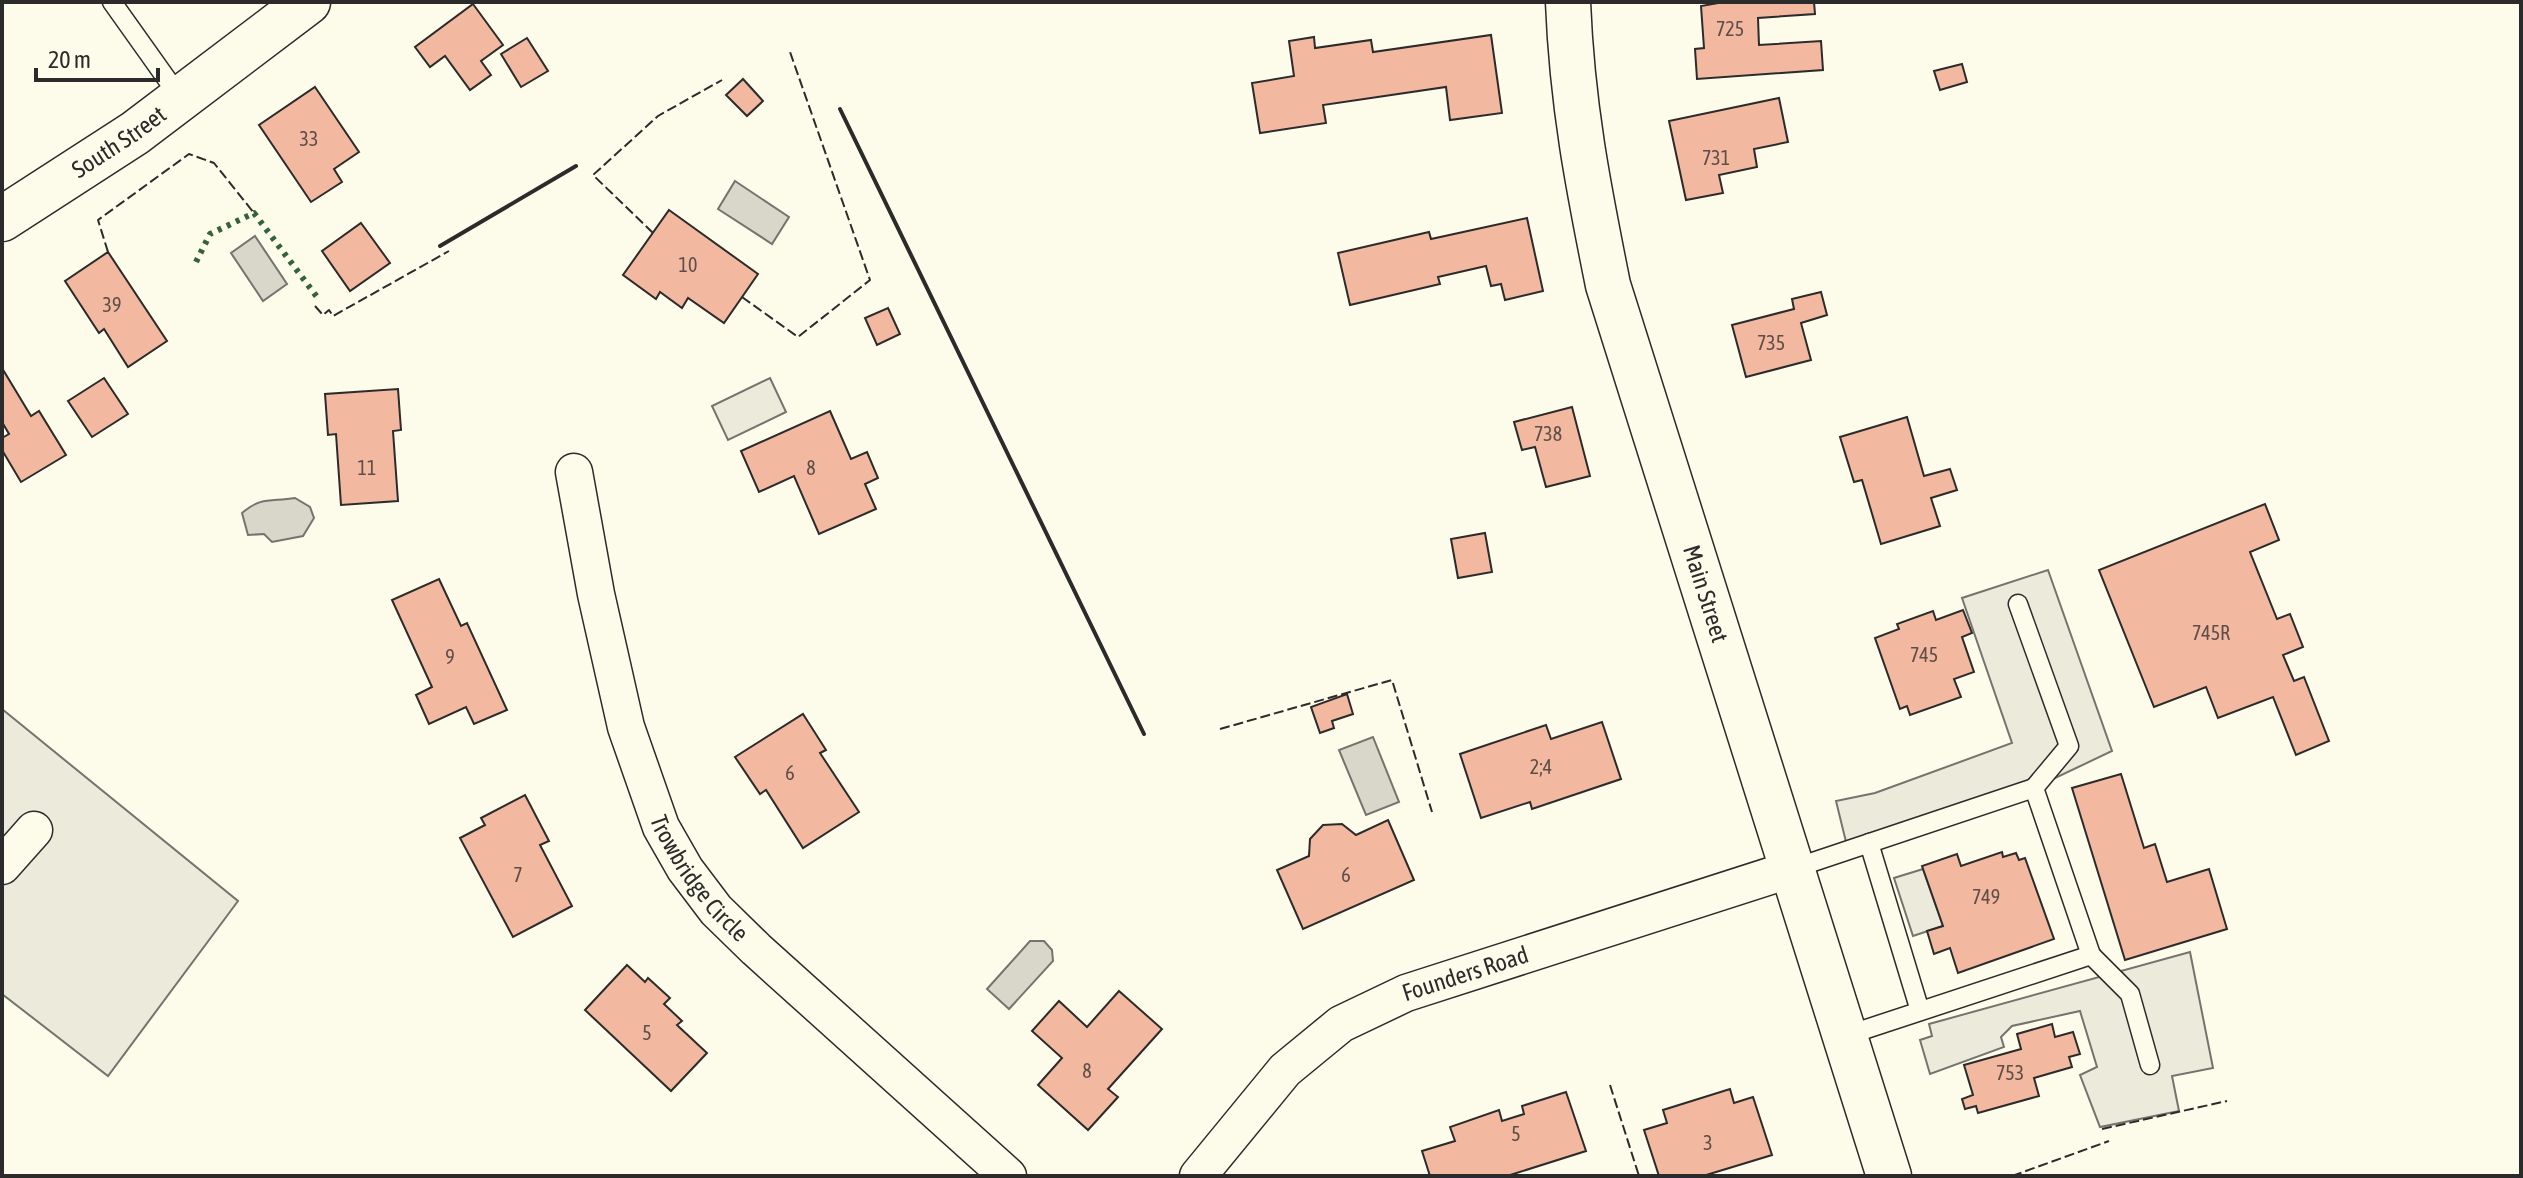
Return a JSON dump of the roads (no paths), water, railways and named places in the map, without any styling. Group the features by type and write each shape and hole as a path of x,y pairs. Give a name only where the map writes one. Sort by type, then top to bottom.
{"main road":[{"name":"South Street","path":"2,219 135,133 308,2"},
{"name":"Main Street","path":"1568,2 1571,85 1581,158 1608,285 1889,1176"}],"street":[{"name":"Trowbridge Circle","path":"574,472 596,594 626,727 661,827 685,869 716,910 756,949 1008,1176"},
{"path":"2,866 34,830"},
{"name":"Founders Road","path":"1198,1176 1285,1070 1341,1024 1406,993 1792,869"}],"lane":[{"path":"112,2 181,99"},
{"path":"1792,869 2034,788 2069,746 2018,604"},
{"path":"2034,788 2091,955 2130,994 2150,1065"},
{"path":"1869,843 1920,1011"},
{"path":"1845,1036 2091,955"}]}
